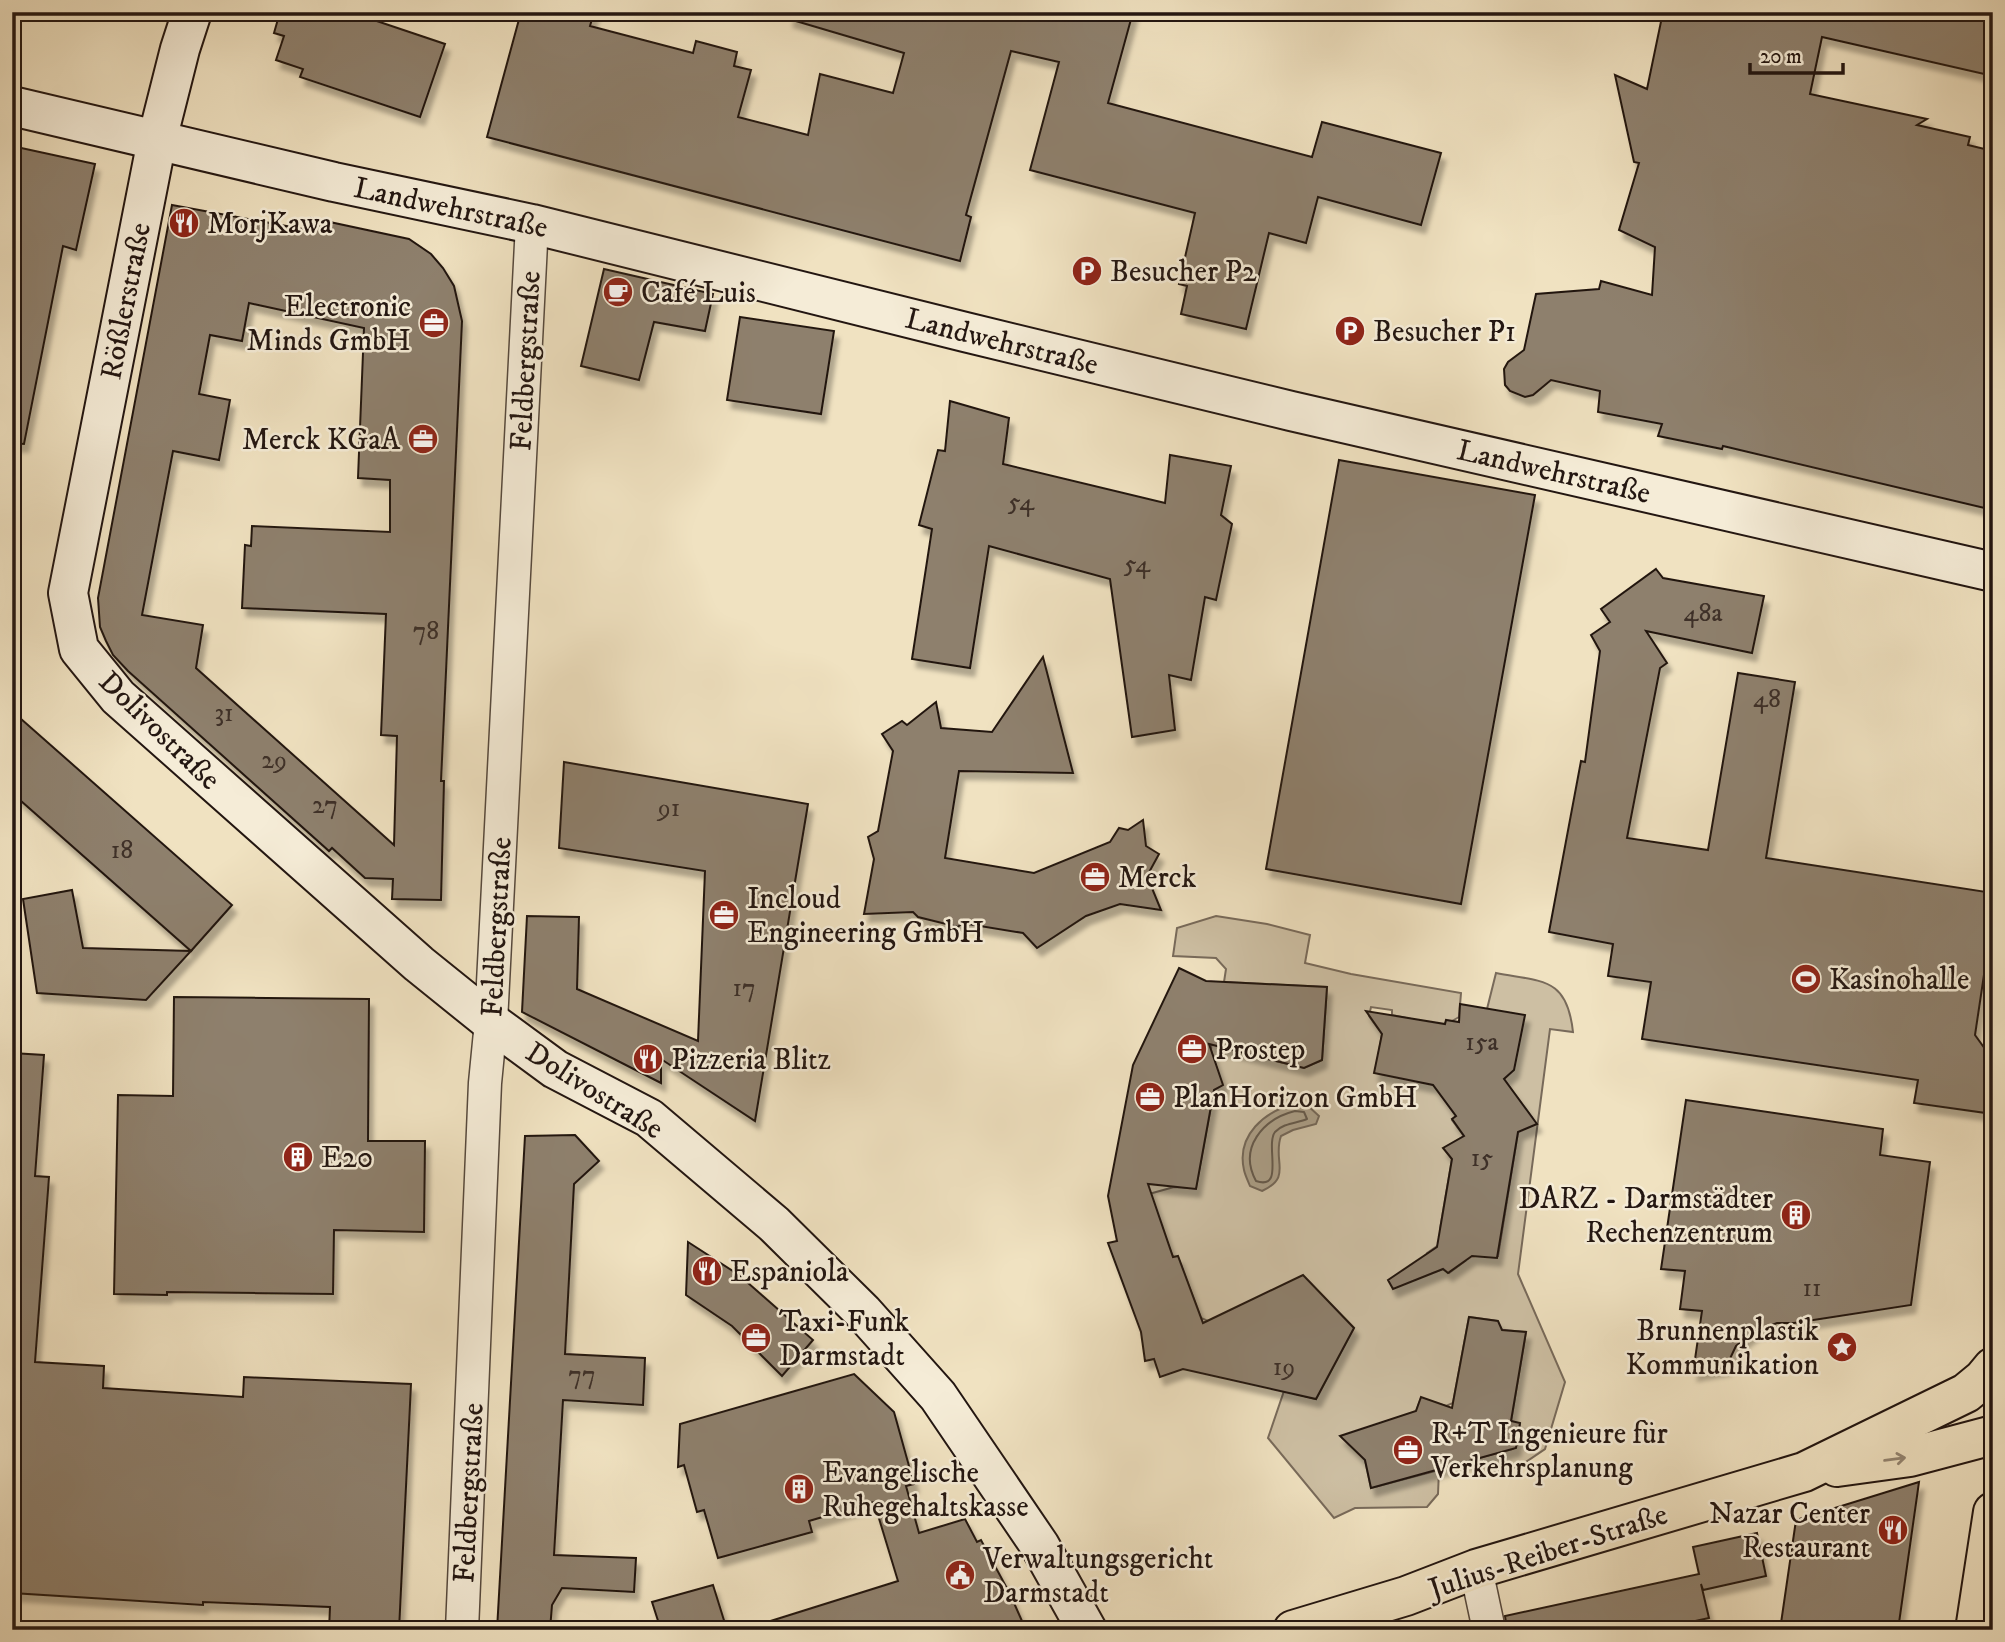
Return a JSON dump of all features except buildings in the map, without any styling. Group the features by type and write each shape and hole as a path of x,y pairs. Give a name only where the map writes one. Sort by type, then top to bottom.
{"main road":[{"name":"Julius-Reiber-Straße","path":"1804,1472 1966,1393 1983,1380 1993,1367"},
{"name":"Julius-Reiber-Straße","path":"1293,1630 1406,1596 1476,1569 1804,1472 1910,1457 1993,1435"},
{"path":"1976,1630 1993,1512"}],"street":[{"name":"Rößlerstraße","path":"68,593 157,140 192,12"},
{"name":"Landwehrstraße","path":"12,106 532,224 1277,408 1993,572"},
{"name":"Feldbergstraße","path":"462,1630 485,1097 532,224"},
{"name":"Dolivostraße","path":"68,593 79,649 118,697 419,964 555,1069 649,1118 774,1224 863,1312 938,1396 1040,1546 1087,1630"},
{"path":"1476,1569 1489,1630"}],"shaded area":[{"path":"1216,916 1267,924 1310,935 1305,963 1351,974 1461,993 1459,1017 1446,1021 1445,1026 1392,1015 1392,1010 1371,1007 1369,1016 1382,1034 1375,1073 1423,1070 1456,1116 1452,1120 1464,1136 1444,1148 1452,1159 1440,1229 1443,1233 1440,1244 1427,1253 1426,1257 1437,1271 1443,1269 1449,1273 1465,1261 1460,1255 1498,1256 1518,1132 1533,1119 1504,1079 1487,1009 1496,973 1550,985 1565,1001 1573,1032 1550,1029 1518,1274 1565,1382 1545,1449 1520,1466 1478,1477 1479,1458 1516,1446 1520,1424 1511,1421 1526,1332 1502,1330 1497,1321 1469,1317 1453,1403 1446,1406 1421,1398 1416,1411 1365,1460 1371,1488 1439,1470 1438,1494 1427,1507 1355,1508 1334,1518 1268,1438 1284,1391 1316,1399 1354,1328 1303,1276 1215,1324 1201,1318 1178,1257 1173,1257 1149,1194 1174,1187 1196,1188 1214,1090 1222,1085 1211,1050 1212,1040 1231,1039 1231,1050 1304,1068 1322,1060 1327,987 1224,982 1226,969 1216,958 1173,956 1177,928"}],"water":[{"path":"1295,1104 1307,1105 1319,1116 1316,1124 1281,1136 1277,1180 1262,1191 1250,1186 1244,1172 1243,1157 1249,1136 1255,1126 1273,1112"}],"place":[{"name":"MorjKawa","path":"184,223"},
{"name":"Besucher P2","path":"1087,271"},
{"name":"Café Luis","path":"618,292"},
{"name":"Electronic Minds GmbH","path":"434,323"},
{"name":"Besucher P1","path":"1350,331"},
{"name":"Merck KGaA","path":"423,439"},
{"name":"Merck","path":"1095,877"},
{"name":"Incloud Engineering GmbH","path":"724,915"},
{"name":"Kasinohalle","path":"1806,979"},
{"name":"Prostep","path":"1192,1049"},
{"name":"Pizzeria Blitz","path":"648,1059"},
{"name":"PlanHorizon GmbH","path":"1150,1097"},
{"name":"E20","path":"298,1157"},
{"name":"DARZ - Darmstädter Rechenzentrum","path":"1796,1215"},
{"name":"Espaniola","path":"707,1271"},
{"name":"Taxi-Funk Darmstadt","path":"756,1338"},
{"name":"Brunnenplastik Kommunikation","path":"1842,1347"},
{"name":"R+T Ingenieure für Verkehrsplanung","path":"1408,1450"},
{"name":"Evangelische Ruhegehaltskasse","path":"799,1489"},
{"name":"Nazar Center Restaurant","path":"1893,1530"},
{"name":"Verwaltungsgericht Darmstadt","path":"960,1575"}]}
